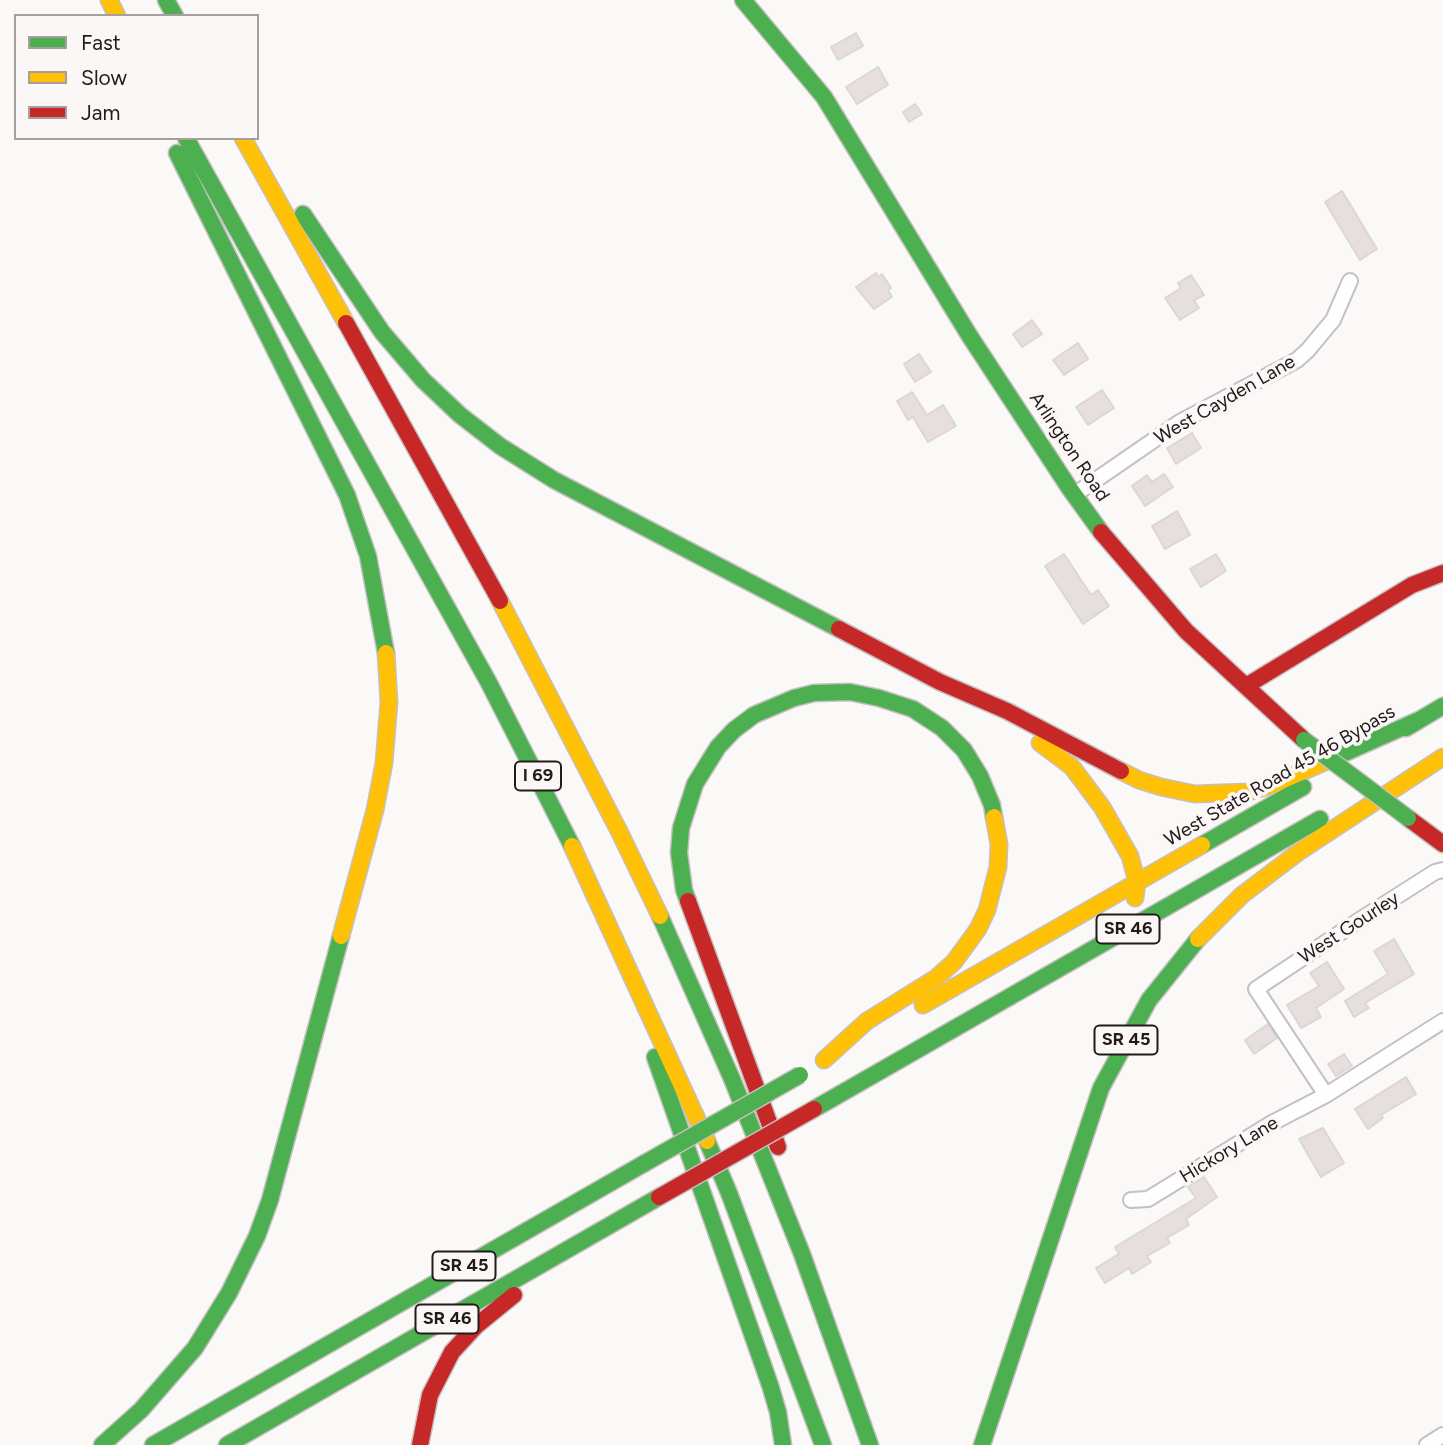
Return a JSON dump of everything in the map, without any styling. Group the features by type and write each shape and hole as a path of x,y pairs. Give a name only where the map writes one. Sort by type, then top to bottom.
{"main road":[{"name":"Arlington Road","path":"743,0 824,97 969,335 1074,495 1110,544 1186,631 1304,740 1443,844"},
{"path":"102,1445 141,1410 195,1348 229,1293 257,1236 270,1200 375,810 384,763 389,702 387,659 378,603 358,523 347,495 171,140"},
{"name":"I 69","path":"187,140 502,706 587,875 688,1095 729,1194 823,1445"},
{"name":"I 69","path":"244,140 523,642 667,931 732,1079 830,1330 870,1445"},
{"path":"256,140 382,332 423,380 490,439 554,480 940,682 1048,748 1072,767 1089,787 1125,847 1137,881 1135,898 1098,946"},
{"path":"1246,686 1412,585 1443,573"},
{"path":"940,682 1007,711 1139,780 1195,794 1248,792 1272,785 1419,720"},
{"path":"824,1060 867,1021 936,978 954,961 978,929 987,910 998,867 999,844 992,805 980,776 964,750 942,728 913,709 850,692 814,693 794,698 754,715 734,730 718,747 695,784 681,828 679,853 684,890 781,1155 830,1330"},
{"name":"West State Road 45 46 Bypass","path":"1137,881 1443,706"},
{"name":"SR 46","path":"227,1445 263,1433 659,1197 1443,749"},
{"name":"SR 45","path":"982,1445 1092,1112 1111,1067 1149,1000 1193,943 1242,895 1300,851 1443,757"},
{"name":"SR 45","path":"283,1370 1137,881"},
{"path":"622,948 663,1081 770,1385 778,1412 783,1445"},
{"path":"420,1445 425,1411 436,1380 452,1352 464,1338 489,1314 553,1265 634,1212"},
{"path":"263,1433 268,1400 283,1370"},
{"path":"153,1445 283,1370"}],"street":[{"name":"West Cayden Lane","path":"1074,495 1180,422 1297,360 1333,320 1350,281"},
{"name":"West Gourley","path":"1326,1095 1256,989 1435,872 1443,870"},
{"name":"Hickory Lane","path":"1131,1200 1147,1199 1272,1123 1326,1095 1443,1021"},
{"path":"1427,1445 1443,1435"}],"building":[{"path":"856,33 863,46 838,60 831,47"},
{"path":"878,67 888,85 857,104 846,87"},
{"path":"915,104 922,114 909,122 903,112"},
{"path":"1342,191 1377,249 1360,260 1325,202"},
{"path":"876,273 879,277 882,274 891,288 888,290 892,297 874,309 856,287"},
{"path":"1191,275 1204,295 1194,300 1199,308 1180,320 1165,298 1181,288 1178,283"},
{"path":"1032,320 1042,334 1022,347 1013,334"},
{"path":"1078,343 1088,359 1064,375 1053,360"},
{"path":"919,354 931,372 915,382 904,364"},
{"path":"1102,390 1114,408 1088,425 1076,407"},
{"path":"912,392 927,415 943,405 956,426 928,442 913,417 908,420 897,401"},
{"path":"1192,433 1201,448 1176,464 1167,448"},
{"path":"1164,474 1173,487 1145,506 1132,486 1147,475 1152,482"},
{"path":"1177,511 1190,535 1165,549 1152,526"},
{"path":"1064,554 1091,595 1098,590 1109,606 1083,624 1045,566"},
{"path":"1216,554 1226,571 1201,587 1190,569"},
{"path":"1394,939 1414,974 1365,1003 1369,1008 1354,1017 1345,1001 1388,974 1374,951"},
{"path":"1327,962 1344,989 1316,1008 1321,1017 1301,1028 1287,1005 1319,986 1310,973"},
{"path":"1268,1024 1277,1038 1254,1054 1245,1040"},
{"path":"1344,1054 1352,1066 1336,1076 1328,1064"},
{"path":"1406,1077 1416,1094 1381,1115 1383,1118 1368,1129 1355,1109"},
{"path":"1323,1128 1344,1163 1321,1177 1299,1139"},
{"path":"1204,1177 1217,1197 1186,1219 1189,1225 1167,1238 1170,1243 1147,1256 1151,1262 1132,1274 1129,1268 1105,1283 1096,1268 1119,1254 1115,1247 1196,1198 1188,1187"}],"traffic: fast":[{"path":"166,0 174,14"},
{"path":"743,0 824,97 969,335 1101,532"},
{"path":"187,140 489,683 572,846"},
{"path":"177,153 347,495 368,556 386,653"},
{"path":"303,214 382,332 423,380 460,415 500,446 554,480 839,629"},
{"path":"688,901 679,853 681,828 695,784 718,747 734,730 754,715 794,698 814,693 850,692 913,709 942,728 964,750 980,776 994,817"},
{"path":"1406,728 1443,706"},
{"path":"1329,760 1419,720"},
{"path":"1304,740 1408,818"},
{"path":"1202,845 1303,787"},
{"path":"814,1109 1320,819"},
{"path":"660,916 732,1079 802,1254 870,1445"},
{"path":"102,1445 141,1410 195,1348 229,1293 257,1236 270,1200 341,936"},
{"path":"982,1445 1101,1088 1149,1000 1198,939"},
{"path":"655,1057 770,1385 778,1412 783,1445"},
{"path":"645,1163 800,1075"},
{"path":"707,1141 823,1445"},
{"path":"153,1445 645,1163"},
{"path":"227,1445 659,1197"}],"traffic: slow":[{"path":"109,0 116,14"},
{"path":"244,140 346,323"},
{"path":"500,601 660,916"},
{"path":"341,936 375,810 384,763 389,702 386,653"},
{"path":"1040,743 1072,767 1102,807 1130,856 1137,882 1135,898"},
{"path":"1198,939 1242,895 1300,851 1443,757"},
{"path":"1121,771 1161,787 1195,794 1248,792 1272,785 1329,760"},
{"path":"824,1060 867,1021 936,978 954,962 978,929 987,910 998,867 999,844 994,817"},
{"path":"923,1005 1202,845"},
{"path":"572,846 707,1141"}],"traffic: jam":[{"path":"346,323 500,601"},
{"path":"1101,532 1186,631 1304,740"},
{"path":"1246,686 1412,585 1443,573"},
{"path":"839,629 940,682 1007,711 1121,771"},
{"path":"1408,818 1443,844"},
{"path":"688,901 778,1147"},
{"path":"659,1197 814,1109"},
{"path":"420,1445 430,1395 452,1352 476,1326 514,1295"}]}
